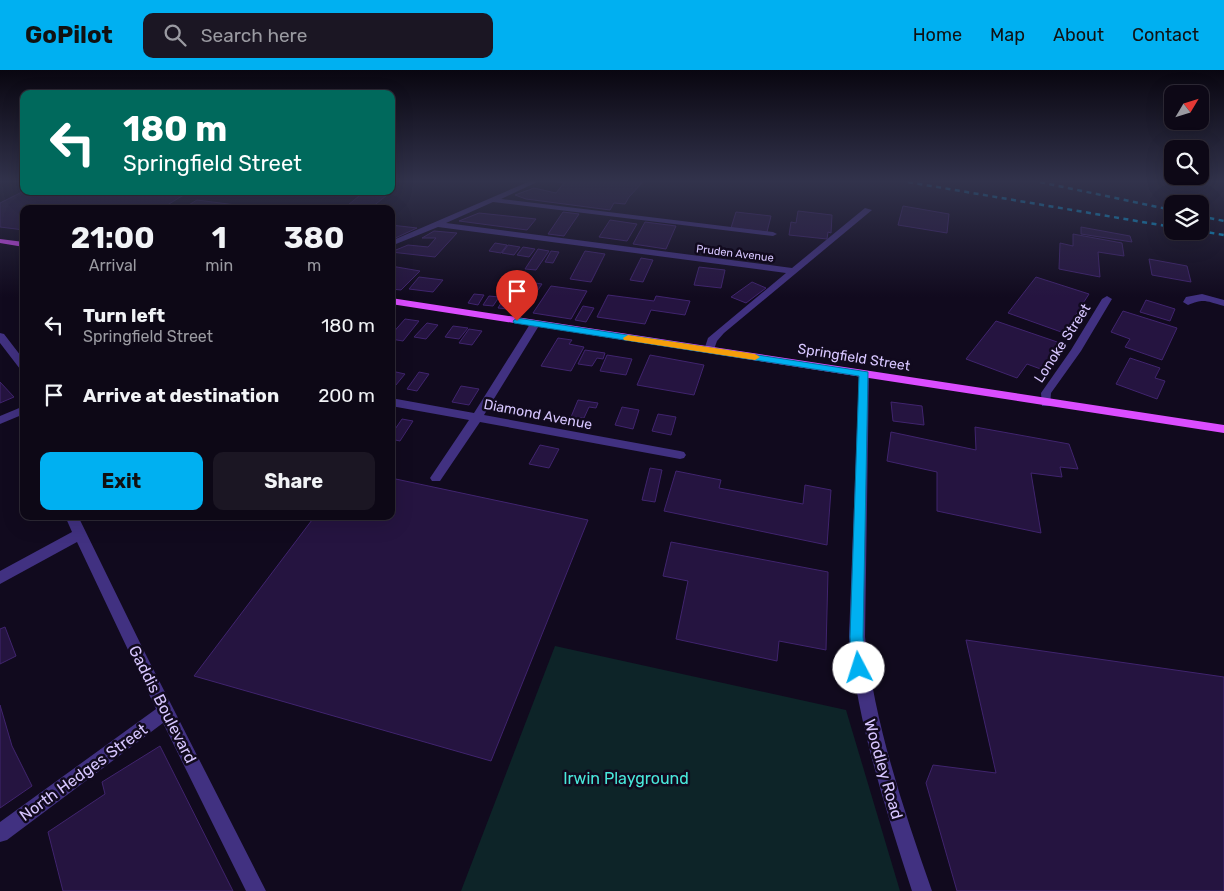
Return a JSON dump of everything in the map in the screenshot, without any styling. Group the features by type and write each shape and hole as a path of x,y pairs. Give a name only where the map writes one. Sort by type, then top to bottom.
{"main road":[{"path":"0,241 20,244"},
{"name":"Springfield Street","path":"395,303 1224,430"}],"street":[{"path":"395,242 445,220"},
{"path":"660,220 773,234"},
{"path":"709,350 712,340 721,331 855,220"},
{"name":"Pruden Avenue","path":"436,224 793,271"},
{"path":"1188,302 1188,299 1197,297 1224,302"},
{"name":"Lonoke Street","path":"1046,403 1046,392 1076,351 1107,299"},
{"path":"436,478 459,446 535,324"},
{"path":"0,336 20,361"},
{"name":"Woodley Road","path":"864,374 856,637 859,668 863,693 889,794 922,891"},
{"name":"Diamond Avenue","path":"395,403 680,455"},
{"path":"0,420 20,412"},
{"name":"Gaddis Boulevard","path":"73,520 256,891"},
{"path":"0,578 79,535"},
{"name":"North Hedges Street","path":"0,834 166,711"}],"green space":[{"name":"Irwin Playground","path":"555,646 846,710 900,891 461,891"}],"building":[{"path":"0,220 20,220 20,230 0,227"},
{"path":"461,220 535,220 527,230 459,221"},
{"path":"557,220 575,220 564,236 548,234"},
{"path":"610,220 637,224 627,241 599,237"},
{"path":"733,220 770,220 767,232 731,228"},
{"path":"796,220 832,220 831,233 828,232 827,239 789,235 791,222 796,223"},
{"path":"899,220 948,220 947,233 898,225"},
{"path":"645,222 676,226 666,249 633,244"},
{"path":"395,225 417,228 395,238"},
{"path":"1081,227 1130,236 1132,242 1081,234"},
{"path":"434,231 457,233 435,257 395,252 395,250 408,245 428,247 436,238 422,238"},
{"path":"1073,234 1122,243 1124,256 1098,252 1100,277 1059,269 1060,243 1073,246"},
{"path":"495,243 507,245 501,253 489,251"},
{"path":"508,245 520,247 514,255 502,253"},
{"path":"523,247 535,249 529,257 517,255"},
{"path":"538,249 549,251 536,270 525,269"},
{"path":"551,251 559,252 553,263 545,262"},
{"path":"585,251 605,254 591,282 570,279"},
{"path":"641,258 653,260 643,282 630,280"},
{"path":"1149,259 1187,266 1191,282 1152,275"},
{"path":"395,267 420,271 401,290 395,289"},
{"path":"699,267 725,270 721,288 694,285"},
{"path":"419,277 443,280 433,292 409,289"},
{"path":"1036,277 1089,294 1064,333 1008,313"},
{"path":"529,282 542,284 525,309 512,307"},
{"path":"752,282 766,288 746,303 731,297"},
{"path":"551,286 587,291 571,319 533,313"},
{"path":"474,294 484,295 478,305 468,303"},
{"path":"608,295 654,301 656,296 690,301 685,315 651,310 645,324 597,317"},
{"path":"489,296 499,297 493,306 483,305"},
{"path":"504,298 514,300 508,309 498,308"},
{"path":"1146,300 1175,309 1170,321 1140,312"},
{"path":"583,306 594,308 586,322 575,320"},
{"path":"1123,311 1177,328 1162,360 1125,347 1130,339 1111,332"},
{"path":"405,319 419,321 403,341 395,340 395,330"},
{"path":"996,321 1063,344 1046,371 1027,364 1017,378 966,359"},
{"path":"427,323 438,325 426,339 414,337"},
{"path":"453,326 468,328 459,339 445,337"},
{"path":"469,329 482,331 472,345 459,343"},
{"path":"558,338 572,340 569,344 584,347 571,371 541,366"},
{"path":"585,350 605,353 603,359 597,358 592,366 578,364"},
{"path":"607,355 632,359 626,375 600,371"},
{"path":"650,355 704,365 694,395 637,385"},
{"path":"1130,358 1160,368 1155,378 1165,381 1157,399 1116,384"},
{"path":"419,372 429,374 417,391 407,389"},
{"path":"395,373 405,374 395,386"},
{"path":"0,382 14,397 0,403"},
{"path":"461,386 479,389 469,405 452,402"},
{"path":"578,400 598,403 596,408 589,407 584,418 571,417"},
{"path":"891,402 922,406 924,425 893,421"},
{"path":"622,407 639,410 633,429 615,425"},
{"path":"658,414 676,417 671,435 652,431"},
{"path":"402,419 413,421 400,441 395,440 395,429"},
{"path":"975,427 1069,444 1078,469 1060,467 1062,477 1031,473 1041,533 937,511 937,472 887,461 891,432 976,450"},
{"path":"540,445 559,449 549,468 529,464"},
{"path":"650,468 662,470 655,502 642,500"},
{"path":"676,471 721,480 719,488 803,504 805,485 831,490 827,545 664,511"},
{"path":"395,479 588,520 491,761 194,676 312,520 395,520"},
{"path":"671,542 828,572 826,650 779,641 777,661 676,639 688,581 663,576"},
{"path":"5,627 16,656 0,664 0,629"},
{"path":"966,640 1224,677 1224,891 957,891 926,783 933,765 996,773"},
{"path":"0,705 12,746 32,786 0,808"},
{"path":"160,746 233,891 63,891 48,832 105,794 102,782"}],"railway":[{"path":"1133,220 1164,226"},
{"path":"1209,232 1224,235"}],"slow traffic":[{"path":"628,338 755,357"}],"route":[{"path":"517,321 864,374 858,626 856,637 859,668"}]}
